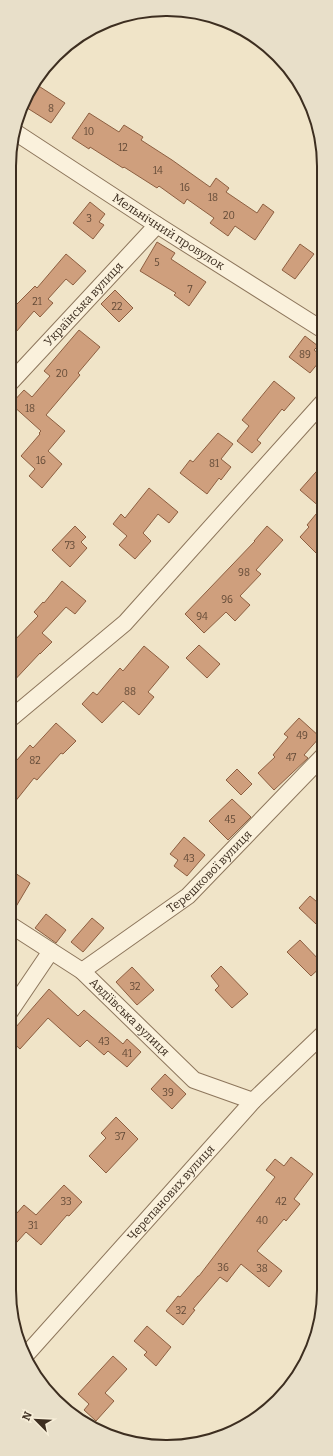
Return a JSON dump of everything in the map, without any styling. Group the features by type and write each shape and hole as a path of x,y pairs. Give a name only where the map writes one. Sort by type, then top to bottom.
{"street":[{"name":"Мельнiчний провулок","path":"19,135 157,225 317,326"},
{"name":"Українська вулиця","path":"16,377 157,225"},
{"path":"16,714 125,623 317,409"},
{"name":"Терешкової вулиця","path":"82,971 188,896 317,762"},
{"name":"Авдіївська вулиця","path":"16,928 82,971 194,1080 253,1101"},
{"path":"16,1003 51,951"},
{"name":"Черепанових вулиця","path":"29,1351 253,1101 317,1040"}],"building":[{"path":"39,86 65,103 51,123 27,108"},
{"path":"89,113 119,132 124,125 143,137 141,140 210,187 216,178 229,188 226,192 257,213 263,204 274,212 255,240 235,226 228,236 210,223 214,218 187,199 184,204 159,186 157,188 90,147 89,149 72,138"},
{"path":"90,202 105,214 99,222 104,225 93,239 73,223"},
{"path":"157,242 175,253 171,259 206,282 189,306 174,295 176,293 140,271"},
{"path":"300,244 314,254 295,279 282,270"},
{"path":"66,254 86,271 73,285 66,279 48,299 53,303 40,317 34,311 16,332 16,305 35,286 37,288"},
{"path":"115,290 133,308 119,322 101,304"},
{"path":"79,330 100,347 78,373 80,375 46,415 65,431 48,451 62,464 42,488 29,476 35,469 21,456 41,431 16,408 16,399 24,390 32,397 50,376 44,371"},
{"path":"305,336 317,345 314,350 317,352 317,364 310,373 289,357"},
{"path":"274,381 295,398 284,411 282,409 257,440 261,443 252,453 237,441 249,426 242,420"},
{"path":"218,433 233,444 221,459 231,467 221,480 219,478 207,494 180,473 190,460 193,462"},
{"path":"317,471 317,505 300,490"},
{"path":"149,488 178,512 169,523 158,514 143,533 151,541 135,559 119,545 127,536 113,524 121,514 125,518"},
{"path":"317,513 316,553 300,537 309,527 307,525"},
{"path":"75,526 86,537 81,542 87,548 70,567 52,550"},
{"path":"267,526 283,540 256,570 261,574 240,596 250,605 235,621 226,612 204,633 185,614 255,541"},
{"path":"62,581 86,601 75,614 66,607 42,633 52,642 16,679 16,639 38,616 34,612 43,602 44,603"},
{"path":"199,645 220,664 207,678 186,658"},
{"path":"144,646 169,667 148,692 154,697 139,715 123,701 102,723 82,704 93,692 97,695 120,668 123,671"},
{"path":"299,718 317,734 317,740 304,755 308,758 274,790 258,773 275,757 273,755 288,737 284,734"},
{"path":"56,723 76,741 63,754 61,753 37,780 34,778 16,800 16,761 30,745 33,748"},
{"path":"237,769 252,784 241,795 226,780"},
{"path":"232,799 251,817 228,840 209,821"},
{"path":"184,837 205,855 187,876 174,866 178,860 170,854"},
{"path":"16,874 30,883 16,907"},
{"path":"310,896 317,902 317,923 316,924 299,908"},
{"path":"46,914 66,930 56,943 35,928"},
{"path":"92,918 104,928 83,952 71,942"},
{"path":"300,940 317,958 317,970 311,976 287,952"},
{"path":"221,966 248,994 232,1008 215,990 219,986 211,976"},
{"path":"132,967 154,990 137,1005 116,982"},
{"path":"49,989 78,1016 84,1010 123,1044 127,1039 141,1052 127,1067 108,1051 104,1055 87,1040 80,1047 48,1018 20,1049 16,1045 16,1027"},
{"path":"165,1074 186,1094 172,1109 151,1089"},
{"path":"116,1117 138,1139 106,1173 89,1156 106,1138 101,1133"},
{"path":"291,1157 313,1174 294,1199 300,1204 286,1221 284,1219 257,1251 282,1271 269,1287 241,1264 227,1282 220,1277 193,1309 195,1310 183,1325 166,1311 178,1296 180,1297 199,1276 275,1177 266,1170 275,1159 284,1166"},
{"path":"64,1185 82,1202 69,1216 67,1215 41,1245 26,1232 16,1243 16,1214 24,1205 36,1215"},
{"path":"147,1326 171,1347 156,1366 144,1355 147,1352 134,1341"},
{"path":"113,1356 127,1369 105,1393 114,1401 96,1421 84,1410 89,1404 78,1394"}]}
